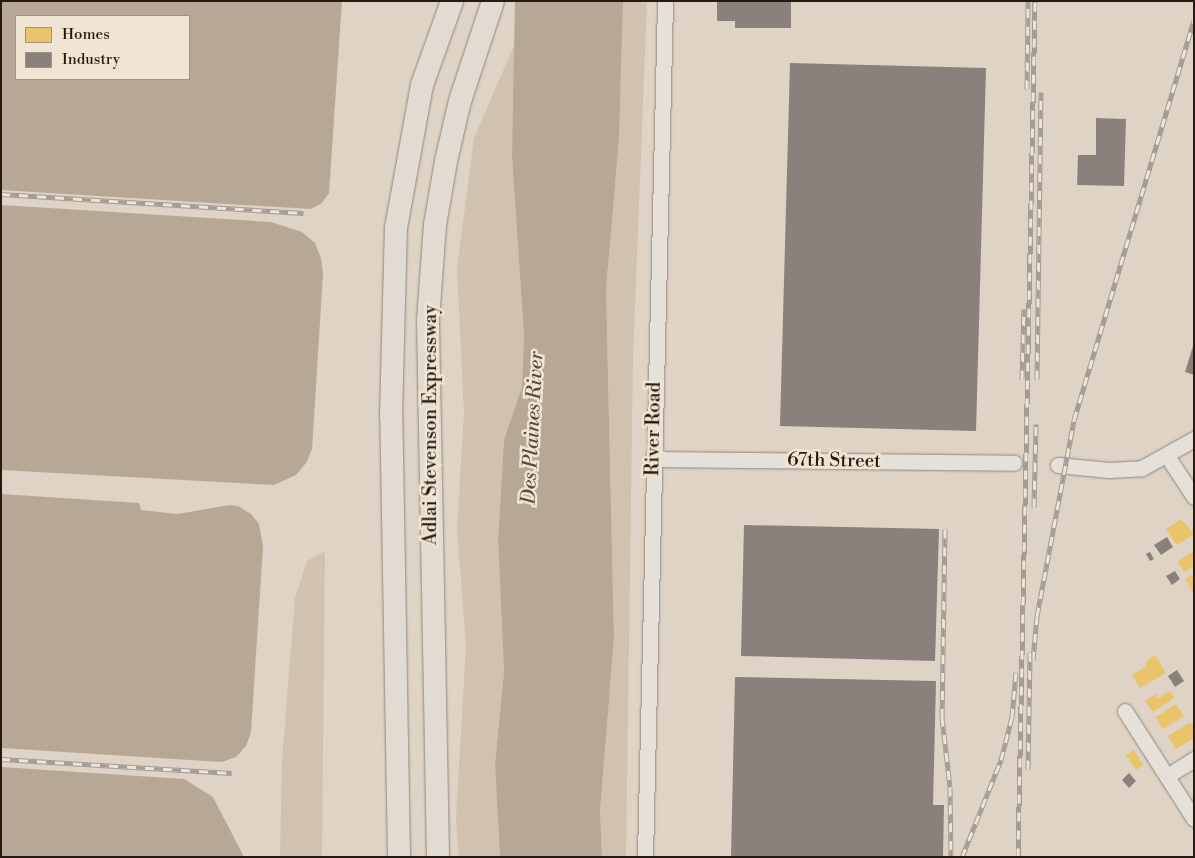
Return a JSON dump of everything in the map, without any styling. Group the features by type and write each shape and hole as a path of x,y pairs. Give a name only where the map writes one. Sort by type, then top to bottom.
{"highway":[{"name":"Adlai Stevenson Expressway","path":"399,857 391,416 396,228 422,86 452,1"},
{"name":"Adlai Stevenson Expressway","path":"438,857 428,320 435,224 460,101 493,1"}],"street":[{"name":"River Road","path":"645,857 665,1"},
{"path":"1058,465 1109,470 1142,468 1167,456 1194,439"},
{"path":"1167,456 1194,498"},
{"name":"67th Street","path":"654,459 1014,463"},
{"path":"1125,711 1194,819"},
{"path":"1166,776 1194,759"}],"shaded area":[{"path":"623,1 647,1 633,357 626,857 602,857 600,811 614,638 606,289 619,140"},
{"path":"516,41 512,157 524,334 522,387 504,440 498,540 504,672 495,764 500,857 459,857 456,818 466,645 457,529 464,413 457,269 474,138"},
{"path":"325,551 322,857 280,857 282,761 295,598 307,561"}],"water":[{"path":"1,1 342,1 329,193 322,203 311,209 1,190"},
{"name":"Des Plaines River","path":"515,1 623,1 619,140 606,289 614,638 600,811 602,857 500,857 495,764 504,672 498,540 504,440 522,387 524,334 512,157"},
{"path":"1,205 271,222 302,232 315,243 321,258 323,273 312,449 306,463 296,475 274,485 1,470"},
{"path":"1,494 139,503 141,510 178,514 229,505 238,506 251,514 259,524 263,546 251,732 246,746 236,757 222,762 1,748"},
{"path":"1,767 184,779 213,797 244,857 1,857"}],"building: Homes":[{"path":"1181,519 1194,534 1177,545 1166,529"},
{"path":"1194,551 1194,566 1184,572 1177,562"},
{"path":"1194,574 1194,594 1185,579"},
{"path":"1155,655 1166,673 1140,688 1132,675 1147,666 1145,662"},
{"path":"1170,691 1174,698 1153,712 1145,701 1156,694 1158,698"},
{"path":"1176,704 1184,716 1163,729 1156,717"},
{"path":"1189,723 1194,724 1194,738 1176,749 1168,736"},
{"path":"1134,750 1143,765 1136,770 1126,755"}],"building: Industry":[{"path":"717,1 791,1 791,28 735,28 735,21 717,21"},
{"path":"790,63 986,68 976,431 780,426"},
{"path":"1096,118 1126,119 1124,186 1077,185 1078,155 1096,155"},
{"path":"1194,346 1194,375 1185,372"},
{"path":"744,525 939,529 935,661 741,656"},
{"path":"1167,537 1173,547 1161,555 1154,545"},
{"path":"1150,552 1154,559 1150,561 1146,554"},
{"path":"1175,571 1180,579 1172,585 1166,576"},
{"path":"1177,670 1184,681 1175,687 1168,676"},
{"path":"735,677 936,681 933,805 944,805 943,857 731,857"},
{"path":"1129,773 1136,781 1129,788 1122,780"}],"railway":[{"path":"1027,89 1028,1"},
{"path":"1018,857 1035,1"},
{"path":"1033,660 1037,616 1074,420 1194,21"},
{"path":"1037,379 1041,92"},
{"path":"1,194 303,213"},
{"path":"1022,379 1024,309"},
{"path":"1034,507 1036,424"},
{"path":"945,529 942,717 950,787 951,857"},
{"path":"1028,769 1030,652"},
{"path":"962,857 1001,760 1012,717 1016,672"},
{"path":"1,759 232,773"}]}
